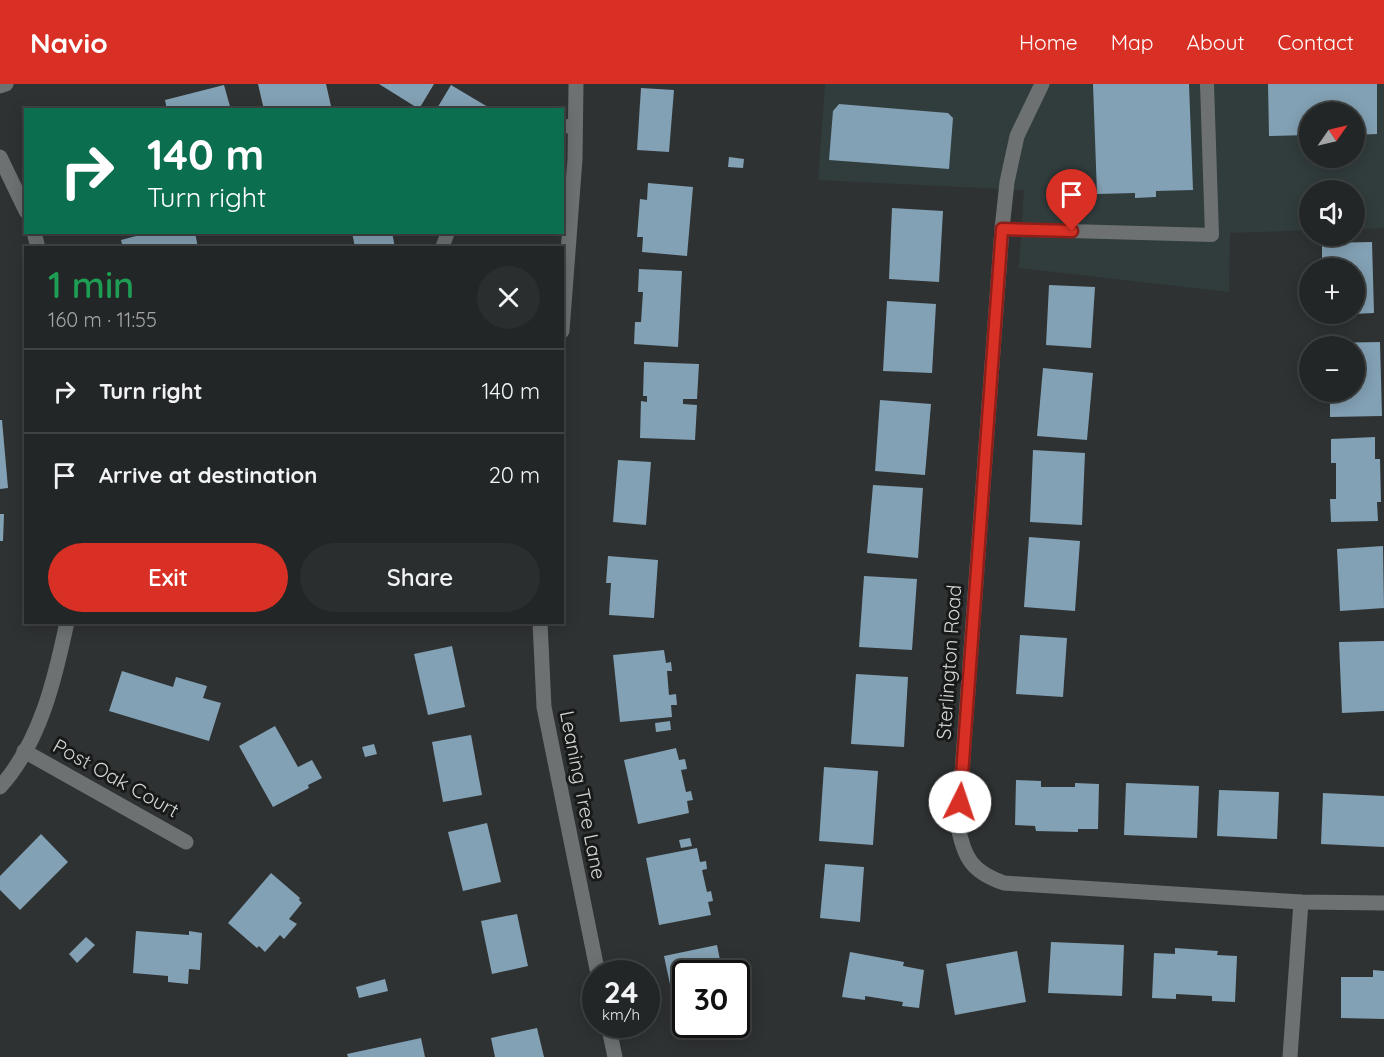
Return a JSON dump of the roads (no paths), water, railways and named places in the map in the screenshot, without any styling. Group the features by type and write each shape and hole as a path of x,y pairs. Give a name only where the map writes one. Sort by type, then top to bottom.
{"street":[{"path":"0,86 6,84"},
{"path":"564,272 569,126 576,84"},
{"name":"Sterlington Road","path":"1042,84 1017,136 1007,182 1002,229 958,826 962,848 972,865 987,877 1004,883 1301,902 1384,903"},
{"path":"0,157 24,207"},
{"path":"0,788 24,751 39,722 57,668 67,624"},
{"name":"Leaning Tree Lane","path":"540,624 544,706 595,960"},
{"name":"Post Oak Court","path":"24,751 186,842"},
{"path":"1290,1057 1301,902"},
{"path":"611,1038 615,1057"}],"lane":[{"path":"1002,229 1212,235 1207,84"}]}
